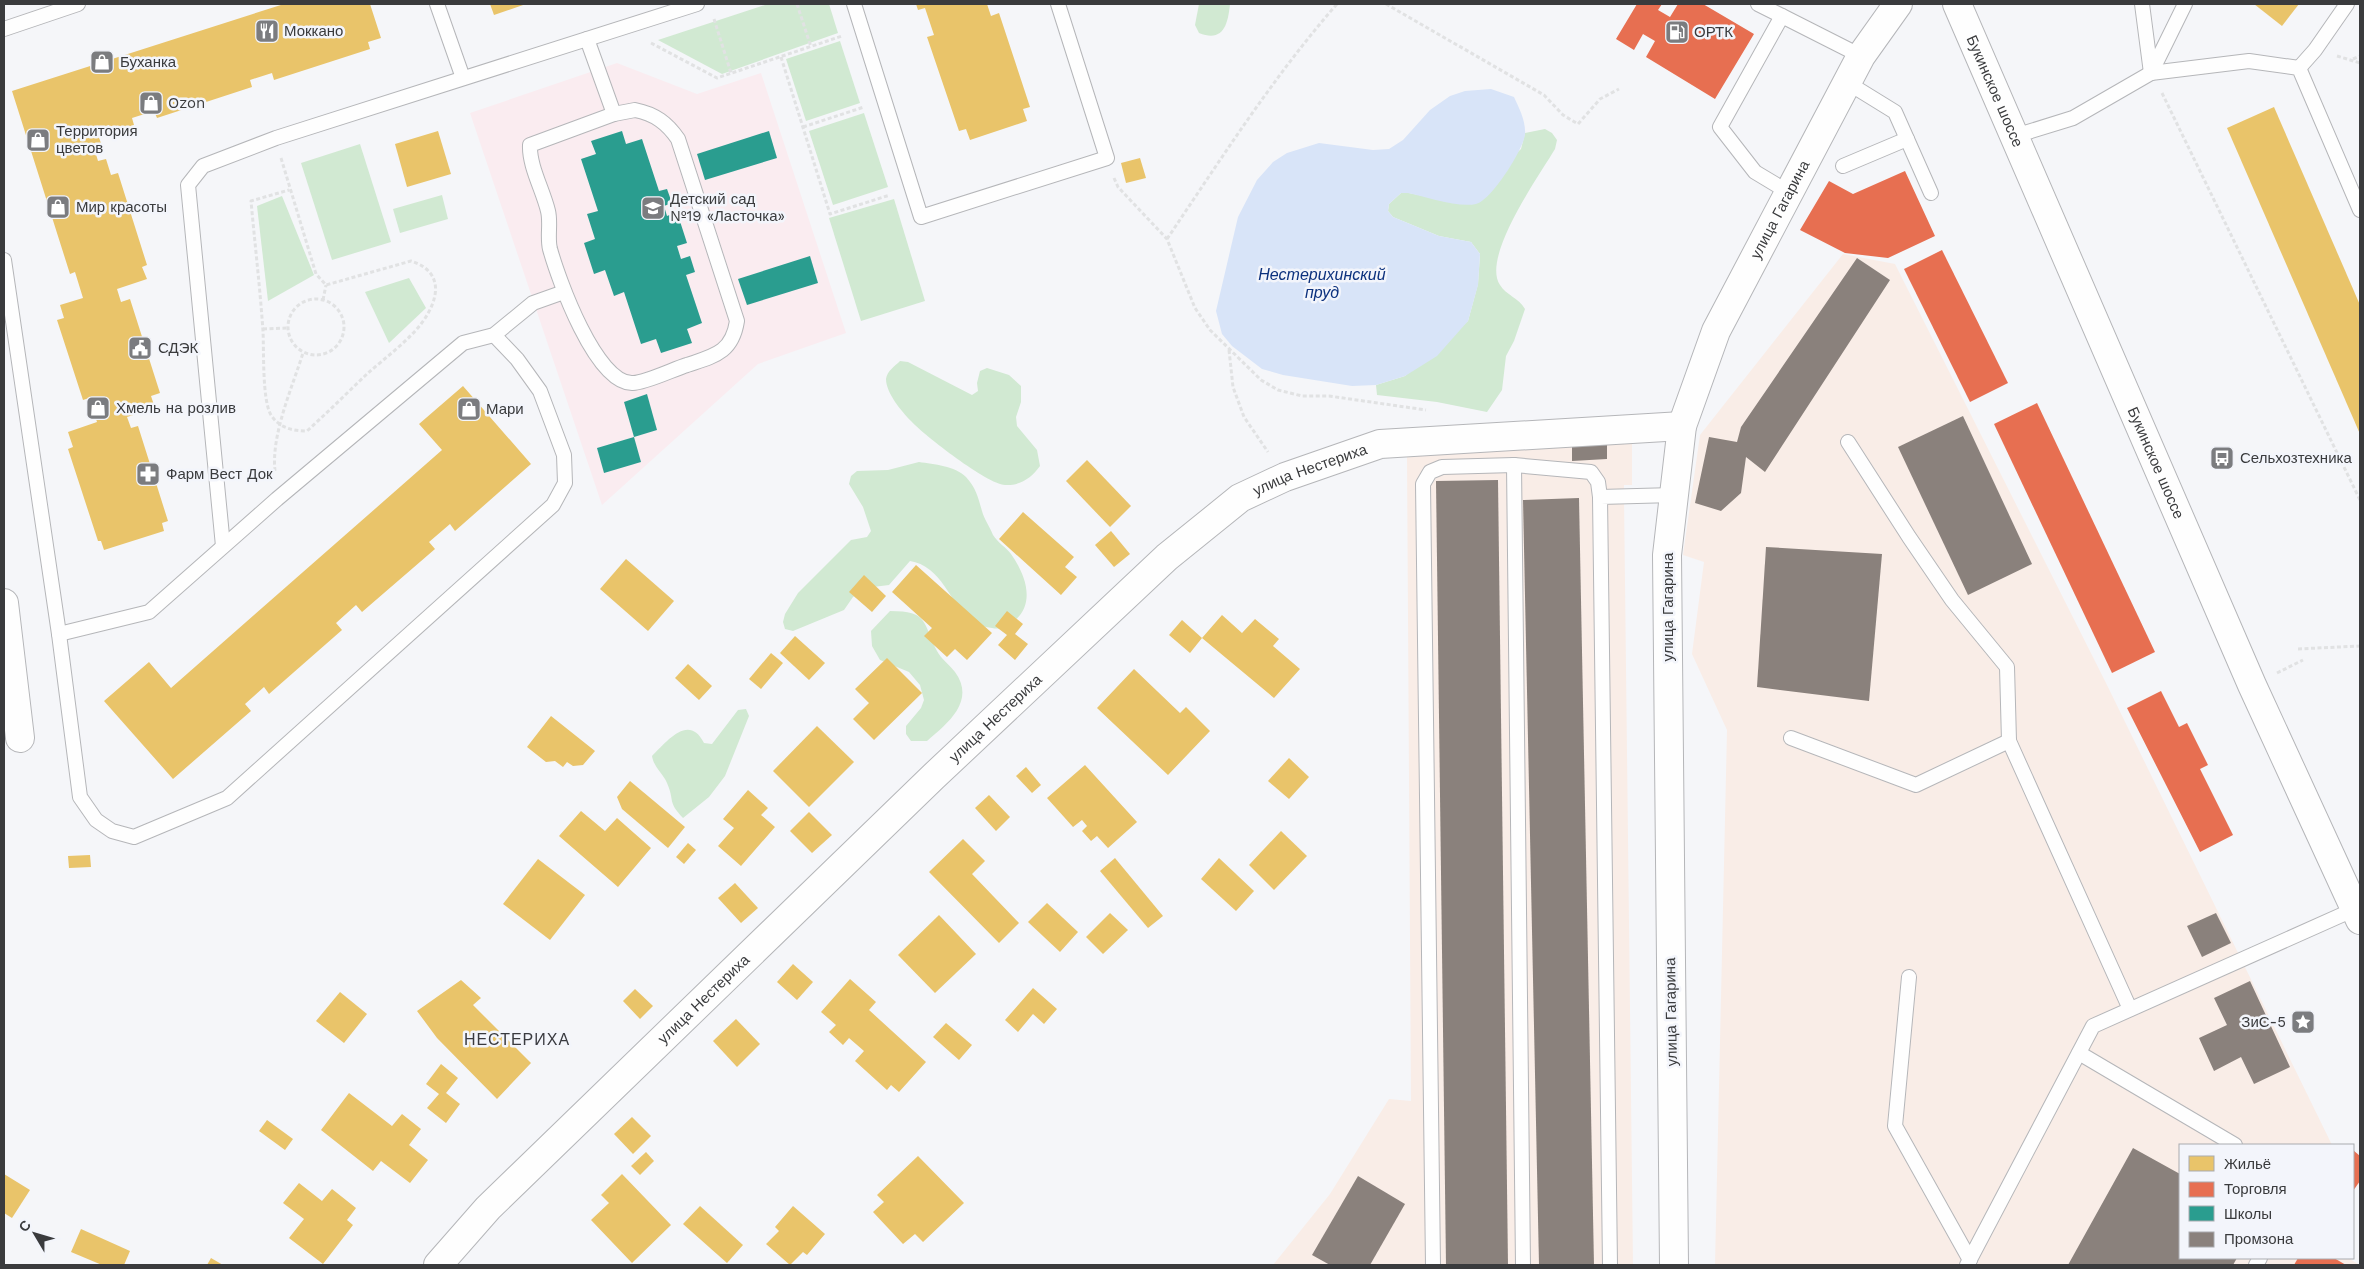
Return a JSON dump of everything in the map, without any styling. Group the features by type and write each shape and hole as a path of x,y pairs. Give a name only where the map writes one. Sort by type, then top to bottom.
{"street":[{"name":"улица Гагарина","path":"1674,1265 1666,555 1682,426 1716,331 1861,56 1898,4"},
{"name":"Букинское шоссе","path":"1957,4 2252,686 2358,915"},
{"name":"улица Нестериха","path":"438,1265 495,1201 933,777 1167,557 1240,498 1285,477 1380,444 1682,426"},
{"path":"4,603 20,738"}],"lane":[{"path":"4,29 78,4"},
{"path":"437,4 463,78"},
{"path":"223,546 188,185 203,166 276,138 697,4"},
{"path":"854,4 921,217 1107,158 1058,4"},
{"path":"1758,4 1861,56"},
{"path":"2142,4 2151,72"},
{"path":"2151,72 2185,4"},
{"path":"2298,68 2315,50 2347,4"},
{"path":"1782,16 1720,127 1755,172 1790,193"},
{"path":"587,39 614,114"},
{"path":"2015,136 2072,118 2151,72 2249,61 2298,68"},
{"path":"2298,68 2360,210"},
{"path":"1848,83 1895,112 1931,193"},
{"path":"636,110 648,113 670,126 678,138 737,321 735,333 728,345 717,355 632,383 617,378 605,368 594,353 564,292 549,247 549,214 530,145 614,114 636,110"},
{"path":"1843,166 1907,139"},
{"path":"4,260 60,634 80,798 96,820 112,831 134,836 227,798 553,504 565,483 564,455 540,391 518,359 494,334"},
{"path":"60,634 149,612 277,499 463,343 494,334 533,303 564,292"},
{"path":"1848,442 1908,538 1946,592 2007,667 2009,741 2130,1009"},
{"path":"1514,465 1523,1265"},
{"path":"1433,1265 1423,484 1430,472 1442,467 1514,465 1591,472 1598,482 1600,497 1610,1265"},
{"path":"1600,497 1674,494"},
{"path":"1791,738 1916,785 2009,741"},
{"path":"1969,1262 2093,1026 2358,915"},
{"path":"1909,977 1895,1126 1969,1262"},
{"path":"2079,1053 2233,1144"}],"path":[{"path":"797,4 811,47"},
{"path":"1167,239 1264,96 1312,32 1337,4"},
{"path":"1386,4 1544,95 1563,115 1578,124 1600,99 1619,89"},
{"path":"715,22 731,73"},
{"path":"622,27 717,78 862,30"},
{"path":"2352,60 2360,56"},
{"path":"781,57 830,214 912,189"},
{"path":"2151,72 2360,500"},
{"path":"803,127 884,100"},
{"path":"276,138 289,190 316,274 326,285"},
{"path":"1107,158 1118,187 1167,239 1195,308 1210,330 1261,380 1278,390 1302,396 1329,396 1427,410"},
{"path":"289,190 251,202 263,329 267,402 271,415 280,425 293,431 307,431 421,324 436,292 435,279 429,271 422,264 411,261 326,285"},
{"path":"323,300 326,285"},
{"path":"323,300 340,312 344,322 341,337 333,350 324,354 313,355 303,352 295,346 290,338 288,328 295,309 303,302 323,300"},
{"path":"263,329 288,328"},
{"path":"1229,350 1232,386 1244,417 1285,477"},
{"path":"277,499 274,460 280,425 303,352"},
{"path":"2298,649 2360,646"}],"shaded area":[{"name":"Детский сад №19 «Ласточка»","path":"617,63 697,94 761,73 846,333 758,364 602,505 470,113"},
{"path":"1843,254 1895,264 2106,683 2332,1144 2179,1144 2179,1259 2350,1259 2360,1265 1715,1265 1727,730 1692,654 1704,562 1683,555 1700,435"},
{"path":"1632,440 1632,485 1624,485 1624,496 1633,1265 1273,1265 1330,1194 1389,1099 1411,1101 1407,455"}],"green space":[{"path":"768,4 829,4 838,33 722,74 658,40"},
{"path":"1199,4 1230,4 1226,24 1219,33 1207,35 1199,33 1195,25"},
{"path":"840,41 860,103 806,121 786,59"},
{"path":"864,113 888,187 833,205 809,131"},
{"path":"1545,129 1552,133 1557,140 1555,149 1514,217 1498,256 1496,272 1500,285 1525,309 1514,341 1506,356 1502,390 1487,412 1437,402 1377,395 1376,385 1405,376 1468,321 1478,284 1480,254 1471,242 1439,236 1393,217 1388,211 1389,204 1401,193 1409,193 1462,204 1521,149 1525,133"},
{"path":"360,144 391,242 332,260 301,163"},
{"path":"442,195 448,219 400,233 393,209"},
{"path":"282,196 314,275 268,301 257,206"},
{"path":"894,199 925,301 861,321 829,218"},
{"path":"409,278 426,308 389,343 365,292"},
{"path":"900,361 908,362 972,395 978,391 977,383 980,371 987,368 1009,375 1021,386 1021,402 1016,417 1017,426 1037,450 1040,466 1026,480 1016,484 1005,485 985,477 942,448 907,417 895,402 889,390 887,376"},
{"path":"919,462 956,470 966,477 972,485 993,535 1011,554 1022,573 1027,593 1023,611 1007,626 1001,628 980,625 971,620 956,604 938,577 920,564 910,561 889,585 865,588 853,597 844,610 793,631 785,629 783,622 785,614 798,593 851,540 867,537 871,531 863,507 849,484 851,476 857,471 888,470"},
{"path":"890,611 912,613 923,620 939,654 955,672 961,683 961,702 957,711 927,741 911,741 906,734 906,726 921,708 924,700 920,685 909,672 880,660 872,646 871,631"},
{"path":"746,709 749,716 725,776 709,797 683,818 673,804 667,783 652,756 671,737 685,730 692,730 698,734 704,743 712,744 738,710"}],"water":[{"name":"Нестерихинский пруд","path":"1491,89 1514,97 1523,119 1525,134 1519,151 1506,174 1490,194 1476,204 1460,205 1401,193 1389,204 1388,211 1393,217 1439,236 1471,242 1480,254 1478,285 1468,321 1437,356 1405,376 1376,385 1352,386 1283,375 1262,369 1232,346 1222,334 1216,311 1238,217 1257,180 1273,162 1287,153 1319,143 1373,150 1389,149 1403,140 1430,110 1450,96 1465,91"}],"building: Жильё":[{"path":"284,4 370,4 381,38 368,42 370,49 274,80 272,73 250,80 252,87 157,118 154,111 132,118 134,125 111,132 109,125 96,129 103,149 95,151 98,161 106,159 111,175 118,173 147,265 142,267 147,279 117,289 121,302 130,299 160,393 151,396 155,408 127,417 131,428 138,426 168,521 162,523 164,531 104,550 101,541 98,541 68,449 73,447 68,432 97,422 89,398 83,400 57,320 64,318 60,305 83,298 75,272 70,274 12,91"},
{"path":"490,4 526,4 494,15"},
{"path":"916,4 987,4 991,16 999,13 1030,107 1023,109 1027,121 970,140 966,129 959,131 927,37 934,35 925,8 918,10"},
{"path":"2254,4 2299,4 2282,26"},
{"path":"2274,107 2360,305 2360,434 2227,128"},
{"path":"438,131 451,174 407,187 395,144"},
{"path":"1140,158 1146,178 1126,183 1121,163"},
{"path":"463,386 531,464 455,531 450,524 429,542 435,549 362,612 356,605 336,623 342,630 269,694 264,687 245,704 251,711 173,779 104,701 149,662 171,688 442,450 419,424"},
{"path":"1087,460 1131,506 1110,527 1066,481"},
{"path":"1023,512 1074,557 1065,567 1077,577 1061,595 999,539"},
{"path":"1111,531 1130,554 1114,567 1095,545"},
{"path":"626,559 674,601 648,631 600,589"},
{"path":"916,565 992,633 967,660 955,649 947,657 924,636 932,628 892,592"},
{"path":"864,575 886,596 872,612 849,592"},
{"path":"1007,611 1023,624 1015,634 1028,644 1015,660 998,645 1007,635 995,626"},
{"path":"1222,615 1242,633 1255,619 1279,639 1273,646 1300,669 1274,698 1202,638"},
{"path":"1182,620 1202,638 1190,653 1169,635"},
{"path":"795,636 825,663 809,680 780,653"},
{"path":"771,653 783,663 761,689 749,679"},
{"path":"887,658 922,693 874,740 853,719 869,703 855,689"},
{"path":"688,664 712,686 699,700 675,678"},
{"path":"1134,669 1180,713 1186,707 1210,731 1168,775 1097,708"},
{"path":"551,716 595,751 583,765 573,766 567,762 563,767 555,761 546,762 527,747"},
{"path":"817,726 854,762 809,807 773,771"},
{"path":"1289,758 1309,777 1289,799 1268,781"},
{"path":"1085,765 1137,822 1108,848 1097,836 1091,841 1082,831 1087,826 1082,820 1073,827 1047,798"},
{"path":"1026,767 1041,785 1032,793 1016,776"},
{"path":"630,781 685,827 668,848 622,809 617,797"},
{"path":"748,790 768,808 761,815 775,827 741,866 718,846 734,828 723,819"},
{"path":"989,795 1010,817 996,831 975,808"},
{"path":"581,811 605,831 617,818 651,848 618,887 559,836"},
{"path":"809,812 832,835 812,853 790,831"},
{"path":"1281,831 1307,856 1274,890 1249,865"},
{"path":"963,839 985,861 972,874 1019,923 999,943 929,872"},
{"path":"688,843 696,850 684,864 676,857"},
{"path":"90,855 91,867 69,868 68,856"},
{"path":"1115,858 1163,916 1148,928 1100,871"},
{"path":"1219,858 1254,891 1236,911 1201,879"},
{"path":"538,859 585,895 550,940 503,904"},
{"path":"735,883 758,908 741,923 718,898"},
{"path":"1047,903 1078,932 1060,952 1028,922"},
{"path":"1110,913 1128,930 1103,954 1086,937"},
{"path":"939,915 976,954 935,993 898,955"},
{"path":"793,964 813,982 797,1000 777,982"},
{"path":"850,979 876,1002 869,1010 926,1062 899,1092 891,1085 887,1090 855,1061 864,1051 849,1038 843,1045 829,1032 836,1025 821,1012"},
{"path":"461,980 481,998 473,1005 531,1063 497,1099 437,1038 417,1011"},
{"path":"1033,988 1057,1009 1044,1024 1033,1014 1018,1032 1005,1020"},
{"path":"635,989 653,1006 640,1019 623,1001"},
{"path":"340,992 367,1014 344,1043 316,1021"},
{"path":"736,1019 760,1044 737,1067 713,1041"},
{"path":"946,1023 972,1045 959,1060 933,1037"},
{"path":"441,1064 458,1078 446,1093 460,1104 446,1123 427,1108 439,1094 426,1084"},
{"path":"349,1093 392,1126 402,1114 421,1129 409,1145 428,1160 410,1183 381,1161 373,1171 321,1130"},
{"path":"632,1117 651,1136 633,1154 614,1134"},
{"path":"267,1120 293,1139 285,1150 259,1131"},
{"path":"646,1152 654,1161 640,1175 631,1166"},
{"path":"918,1156 964,1203 923,1242 915,1234 903,1244 873,1212 884,1202 877,1195"},
{"path":"4,1174 30,1190 12,1218 4,1213"},
{"path":"622,1174 671,1225 632,1263 591,1220 609,1203 601,1195"},
{"path":"299,1183 322,1201 332,1189 356,1208 347,1220 353,1225 323,1264 289,1238 304,1219 283,1203"},
{"path":"700,1206 743,1245 727,1263 683,1224"},
{"path":"793,1206 825,1234 807,1255 803,1252 790,1265 766,1244 779,1231 775,1227"},
{"path":"81,1229 130,1251 124,1265 102,1265 71,1252"},
{"path":"211,1258 223,1265 207,1265"}],"building: Торговля":[{"path":"1637,4 1662,4 1658,10 1670,17 1678,4 1703,4 1754,34 1715,99 1646,57 1655,41 1643,34 1634,50 1616,39"},
{"path":"1905,171 1935,236 1888,258 1845,253 1800,230 1829,181 1853,194"},
{"path":"1942,250 2008,383 1970,402 1904,269"},
{"path":"2037,403 2155,652 2112,673 1994,424"},
{"path":"2161,691 2179,727 2187,723 2208,765 2200,769 2233,835 2200,852 2127,708"},
{"path":"2354,1151 2360,1156 2360,1181 2354,1190"},
{"path":"2297,1259 2336,1259 2346,1265 2294,1265"}],"building: Школы":[{"path":"622,131 626,144 642,139 659,191 667,189 672,203 664,206 667,216 677,212 687,243 677,246 681,259 690,256 695,272 686,275 702,323 687,329 692,343 661,353 656,339 641,344 624,292 614,296 605,270 594,274 584,243 595,239 587,214 598,211 581,159 596,154 591,141"},
{"path":"769,131 777,158 705,180 697,154"},
{"path":"810,256 818,283 747,305 738,279"},
{"path":"647,394 657,430 634,437 624,402"},
{"path":"634,437 641,462 604,473 597,448"}],"building: Промзона":[{"path":"1857,258 1890,280 1765,472 1746,457 1741,493 1721,511 1695,503 1709,437 1737,442 1741,427"},
{"path":"1963,416 2032,564 1968,595 1898,447"},
{"path":"1607,442 1607,459 1572,461 1572,443"},
{"path":"1498,480 1508,1265 1446,1265 1436,481"},
{"path":"1579,498 1594,1265 1539,1265 1523,500"},
{"path":"1766,547 1882,554 1869,701 1757,687"},
{"path":"2216,913 2231,943 2202,957 2187,926"},
{"path":"2250,981 2290,1067 2254,1084 2241,1057 2214,1071 2199,1038 2227,1025 2214,998"},
{"path":"2133,1148 2179,1173 2179,1259 2236,1259 2233,1265 2068,1265"},
{"path":"1358,1176 1405,1204 1370,1265 1330,1265 1312,1255"}],"place":[{"name":"Моккано","path":"267,31"},
{"name":"ОРТК","path":"1677,32"},
{"name":"Буханка","path":"102,62"},
{"name":"Ozon","path":"151,103"},
{"name":"Территория цветов","path":"38,140"},
{"name":"Мир красоты","path":"58,207"},
{"name":"Детский сад №19 «Ласточка»","path":"653,208"},
{"name":"СДЭК","path":"140,348"},
{"name":"Хмель на розлив","path":"98,408"},
{"name":"Мари","path":"469,409"},
{"name":"Сельхозтехника","path":"2222,458"},
{"name":"Фарм Вест Док","path":"148,474"},
{"name":"ЗиС-5","path":"2303,1022"}],"district":[{"name":"НЕСТЕРИХА","path":"517,1039"}]}
